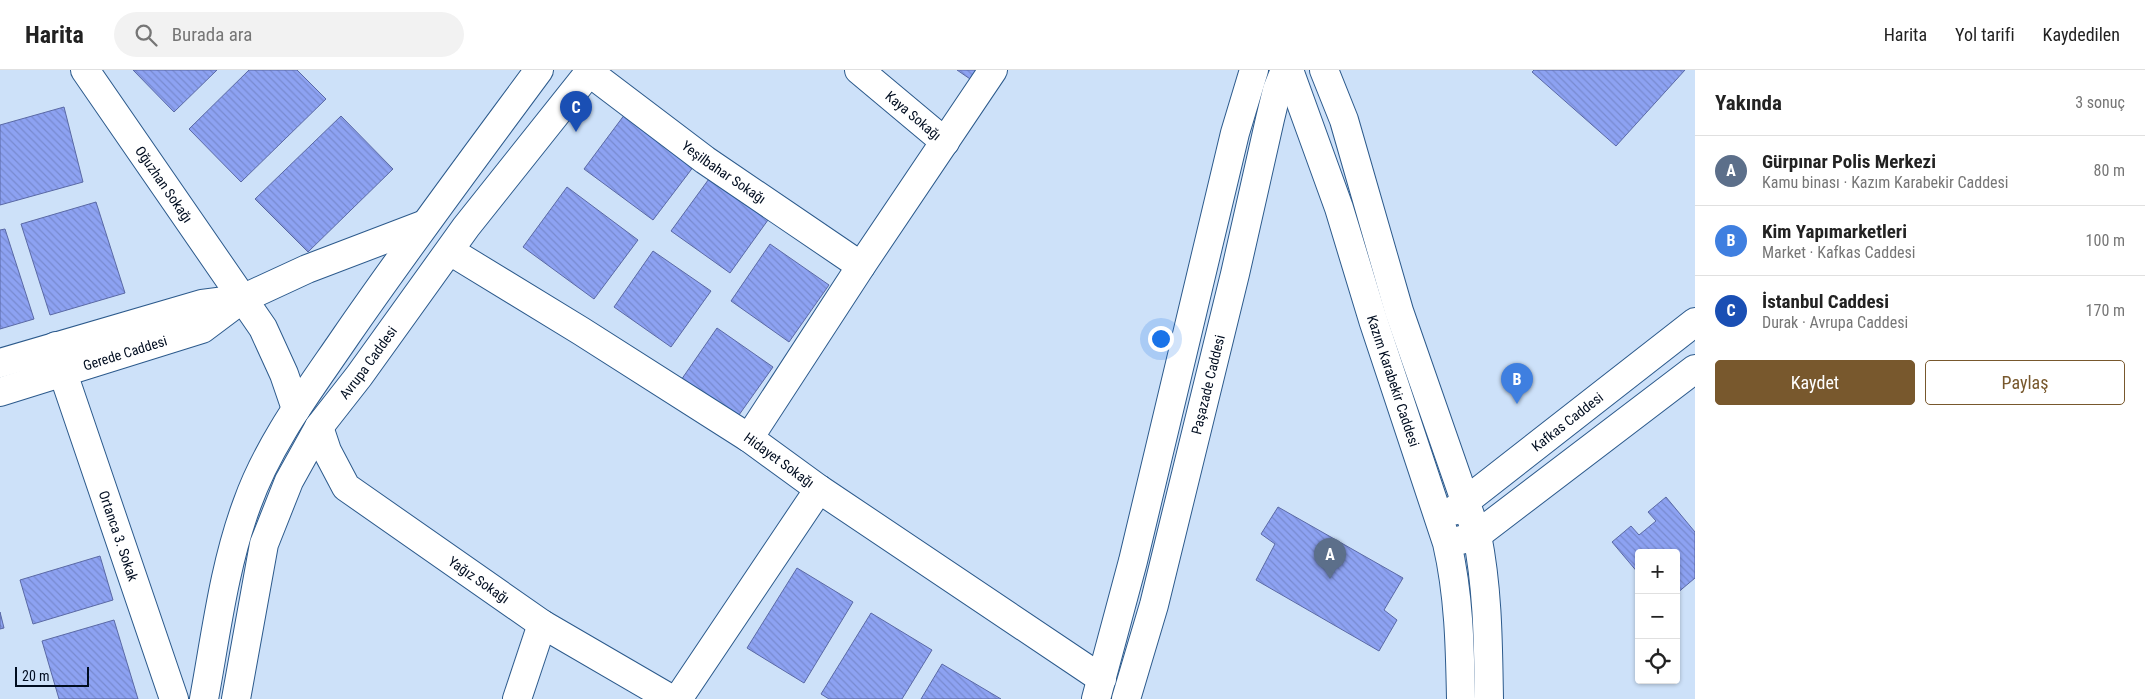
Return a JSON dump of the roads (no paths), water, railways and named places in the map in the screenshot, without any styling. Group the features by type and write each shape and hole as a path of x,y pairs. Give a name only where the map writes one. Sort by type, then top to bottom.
{"street":[{"name":"Oğuzhan Sokağı","path":"85,70 263,328 284,374 296,409"},
{"path":"204,699 230,560 247,503 274,445 296,409 425,224 539,70"},
{"name":"Kaya Sokağı","path":"859,70 945,142"},
{"path":"749,438 861,266 993,70"},
{"path":"1099,689 1133,561 1235,133 1254,70"},
{"name":"Paşazade Caddesi","path":"1126,699 1154,605 1235,274 1277,90 1285,70"},
{"name":"Kazım Karabekir Caddesi","path":"1289,70 1339,208 1373,320 1443,532 1456,586 1461,699"},
{"path":"1324,70 1344,120 1400,311 1477,535 1483,566 1487,606 1489,699"},
{"name":"Avrupa Caddesi","path":"236,699 264,544 289,481 319,427 360,376 466,227 590,71"},
{"name":"Yeşilbahar Sokağı","path":"590,71 705,160 861,266"},
{"name":"Gerede Caddesi","path":"0,392 202,329 242,299 307,270 425,224"},
{"name":"Hidayet Sokağı","path":"450,251 581,330 749,438 1099,689"},
{"name":"Gerede Caddesi","path":"0,363 202,304 242,299"},
{"name":"Kafkas Caddesi","path":"1443,532 1466,502 1695,322"},
{"name":"Ortanca 3. Sokak","path":"56,346 63,373 174,699"},
{"path":"1443,532 1477,535 1695,369"},
{"path":"296,409 319,427"},
{"name":"Yağız Sokağı","path":"319,427 326,451 346,487 542,624 671,699"},
{"path":"678,699 819,489"},
{"path":"517,699 542,624"}],"place":[{"name":"İstanbul Caddesi","path":"576,132"},
{"name":"Kim Yapımarketleri","path":"1517,404"},
{"name":"Gürpınar Polis Merkezi","path":"1330,579"}]}
